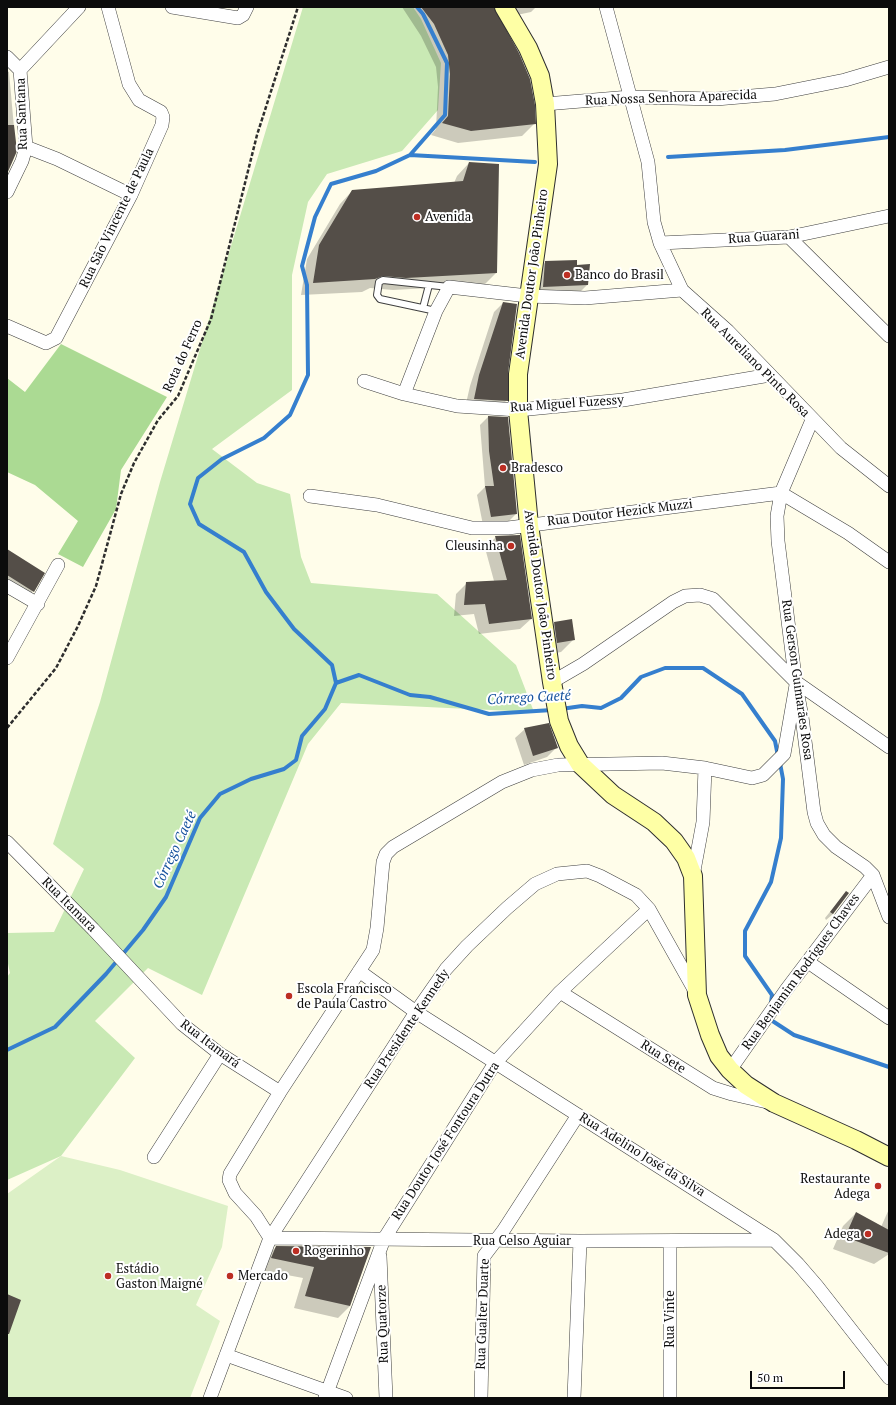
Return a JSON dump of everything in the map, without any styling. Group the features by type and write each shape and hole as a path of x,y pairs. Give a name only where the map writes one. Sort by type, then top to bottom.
{"main road":[{"name":"Avenida Doutor João Pinheiro","path":"504,7 528,48 540,76 545,104 548,164 518,374 518,410 529,525 552,684 559,720 569,746 580,764 613,795 654,822 674,841 686,858 693,876 697,995 710,1035 719,1056 730,1070 746,1085 774,1103 856,1140 889,1157"}],"street":[{"name":"Rua Santana","path":"7,192 22,161 26,147 20,70 79,7"},
{"name":"Rua São Vincente de Paula","path":"7,326 46,343 56,338 131,196 162,125 163,118 161,112 139,100 133,93 129,84 108,7"},
{"path":"172,7 231,18 238,18 243,15 247,7"},
{"name":"Rua Aureliano Pinto Rosa","path":"606,7 648,162 654,222 660,243 682,290 728,331 812,420 841,448 889,486"},
{"path":"7,57 20,70"},
{"name":"Rua Nossa Senhora Aparecida","path":"545,104 630,97 716,99 775,94 845,80 889,66"},
{"path":"26,147 57,159 131,196"},
{"name":"Rua Guarani","path":"660,243 789,237 889,216"},
{"path":"789,237 889,336"},
{"path":"404,394 436,311 449,288 528,296 585,298 682,290"},
{"name":"Rua Miguel Fuzessy","path":"364,381 404,394 457,406 518,410 623,400 770,375"},
{"name":"Rua Gerson Guimarães Rosa","path":"812,420 781,493 777,516 778,541 796,684 817,823 824,835 836,847 865,867 873,875 889,917"},
{"path":"781,493 848,533 889,562"},
{"name":"Rua Doutor Hezick Muzzi","path":"310,496 377,505 472,528 529,525 781,493"},
{"path":"7,658 38,604 58,565"},
{"path":"7,586 38,604"},
{"path":"552,684 596,656 673,602 684,596 700,594 713,599 796,684 889,747"},
{"path":"270,1238 256,1216 235,1193 229,1180 230,1174 280,1092 373,950 376,942 383,862 386,854 393,847 502,782 532,770 558,765 662,763 705,768 752,778 763,776 782,756 796,684"},
{"path":"693,876 704,822 705,768"},
{"name":"Rua Itamara","path":"7,842 94,929 130,970"},
{"name":"Rua Presidente Kennedy","path":"210,1398 270,1238 416,1012 446,969 467,946 535,884 557,874 587,871 600,876 636,895 649,909 697,995"},
{"name":"Rua Benjamim Rodrigues Chaves","path":"730,1070 786,990 873,875"},
{"name":"Rua Doutor José Fontoura Dutra","path":"327,1394 382,1245 495,1063 560,992 649,909"},
{"path":"808,962 889,1018"},
{"name":"Rua Itamará","path":"130,970 182,1024 220,1054 280,1092"},
{"name":"Rua Adelino José da Silva","path":"359,971 416,1012 774,1240 803,1269 889,1378"},
{"name":"Rua Sete","path":"560,992 713,1088 732,1094 774,1103"},
{"path":"154,1157 220,1054"},
{"name":"Rua Gualter Duarte","path":"480,1398 483,1264 486,1251 495,1241 578,1115"},
{"name":"Rua Celso Aguiar","path":"270,1238 382,1245 495,1241 774,1240"},
{"path":"574,1398 580,1241"},
{"name":"Rua Vinte","path":"670,1241 670,1398"},
{"name":"Rua Quatorze","path":"382,1245 386,1398"},
{"path":"226,1355 327,1394 346,1398"}],"lane":[{"path":"436,311 380,299 377,295 379,284 383,280 449,288"},
{"path":"423,308 430,285"}],"path":[{"name":"Rota do Ferro","path":"7,728 56,668 78,626 96,586 121,494 134,462 158,420 178,396 211,319 257,135 298,7"}],"green space":[{"path":"303,7 413,7 421,19 441,63 438,110 402,151 327,174 308,202 292,275 292,390 212,449 257,483 290,494 301,557 311,583 437,594 516,665 534,712 341,703 308,744 202,995 148,968 95,1021 135,1058 61,1156 7,1180 7,977 10,973 7,959 7,933 54,932 84,869 53,844 100,702 160,482"},
{"path":"61,344 167,397 121,470 116,509 83,567 58,554 78,521 35,485 7,472 7,378 25,392"},
{"name":"Estádio Gaston Maigné","path":"61,1156 120,1170 228,1206 222,1247 196,1305 220,1321 190,1398 7,1398 7,1194"}],"building":[{"path":"421,7 494,7 519,53 530,79 535,105 536,124 471,131 442,123 448,116 450,74 448,55 434,24"},
{"path":"7,125 14,125 17,151 7,174"},
{"name":"Avenida","path":"469,162 499,164 497,273 406,278 383,276 375,279 313,283 319,245 352,190 463,181"},
{"name":"Banco do Brasil","path":"577,260 577,265 590,264 588,285 543,287 545,261"},
{"path":"503,302 517,304 508,373 508,401 474,399 479,375"},
{"path":"488,416 508,417 517,514 491,517 485,486 494,486 489,451"},
{"path":"520,535 532,619 489,624 485,604 464,605 466,582 507,580 495,536"},
{"path":"7,549 45,573 34,592 7,575"},
{"path":"572,619 575,640 557,643 554,622"},
{"path":"549,723 558,748 533,756 524,728"},
{"path":"846,891 849,893 833,914 830,912"},
{"name":"Adega","path":"856,1212 889,1230 889,1253 845,1237"},
{"path":"276,1246 371,1247 350,1306 305,1296 314,1267 271,1258"},
{"path":"7,1294 21,1300 9,1334 7,1334"}],"waterway":[{"path":"336,683 332,665 294,629 266,592 244,552 199,524 190,504 198,478 222,459 264,438 290,415 308,375 307,285 302,266 315,217 331,184 376,171 410,155 445,115 447,63 423,14 417,7"},
{"path":"668,157 785,150 889,137"},
{"path":"410,155 535,162"},
{"name":"Córrego Caeté","path":"561,709 582,706 601,708 621,698 641,677 665,668 703,668 742,694 775,741 778,756"},
{"name":"Córrego Caeté","path":"7,1050 55,1027 106,974 143,930 166,897 200,818 220,794 251,779 284,769 296,760 302,736 325,709 336,683 359,675 410,695 430,697 489,714 552,710"},
{"name":"Córrego Caeté","path":"771,1003 772,995 745,956 745,931 771,882 781,838 783,779 780,763"},
{"name":"Córrego Caeté","path":"771,1016 771,1020 794,1035 889,1067"}],"place":[{"name":"Avenida","path":"417,217"},
{"name":"Banco do Brasil","path":"567,275"},
{"name":"Bradesco","path":"503,468"},
{"name":"Cleusinha","path":"511,546"},
{"name":"Escola Francisco de Paula Castro","path":"289,996"},
{"name":"Restaurante Adega","path":"878,1186"},
{"name":"Adega","path":"868,1234"},
{"name":"Rogerinho","path":"296,1251"},
{"name":"Estádio Gaston Maigné","path":"108,1276"},
{"name":"Mercado","path":"230,1276"}]}
